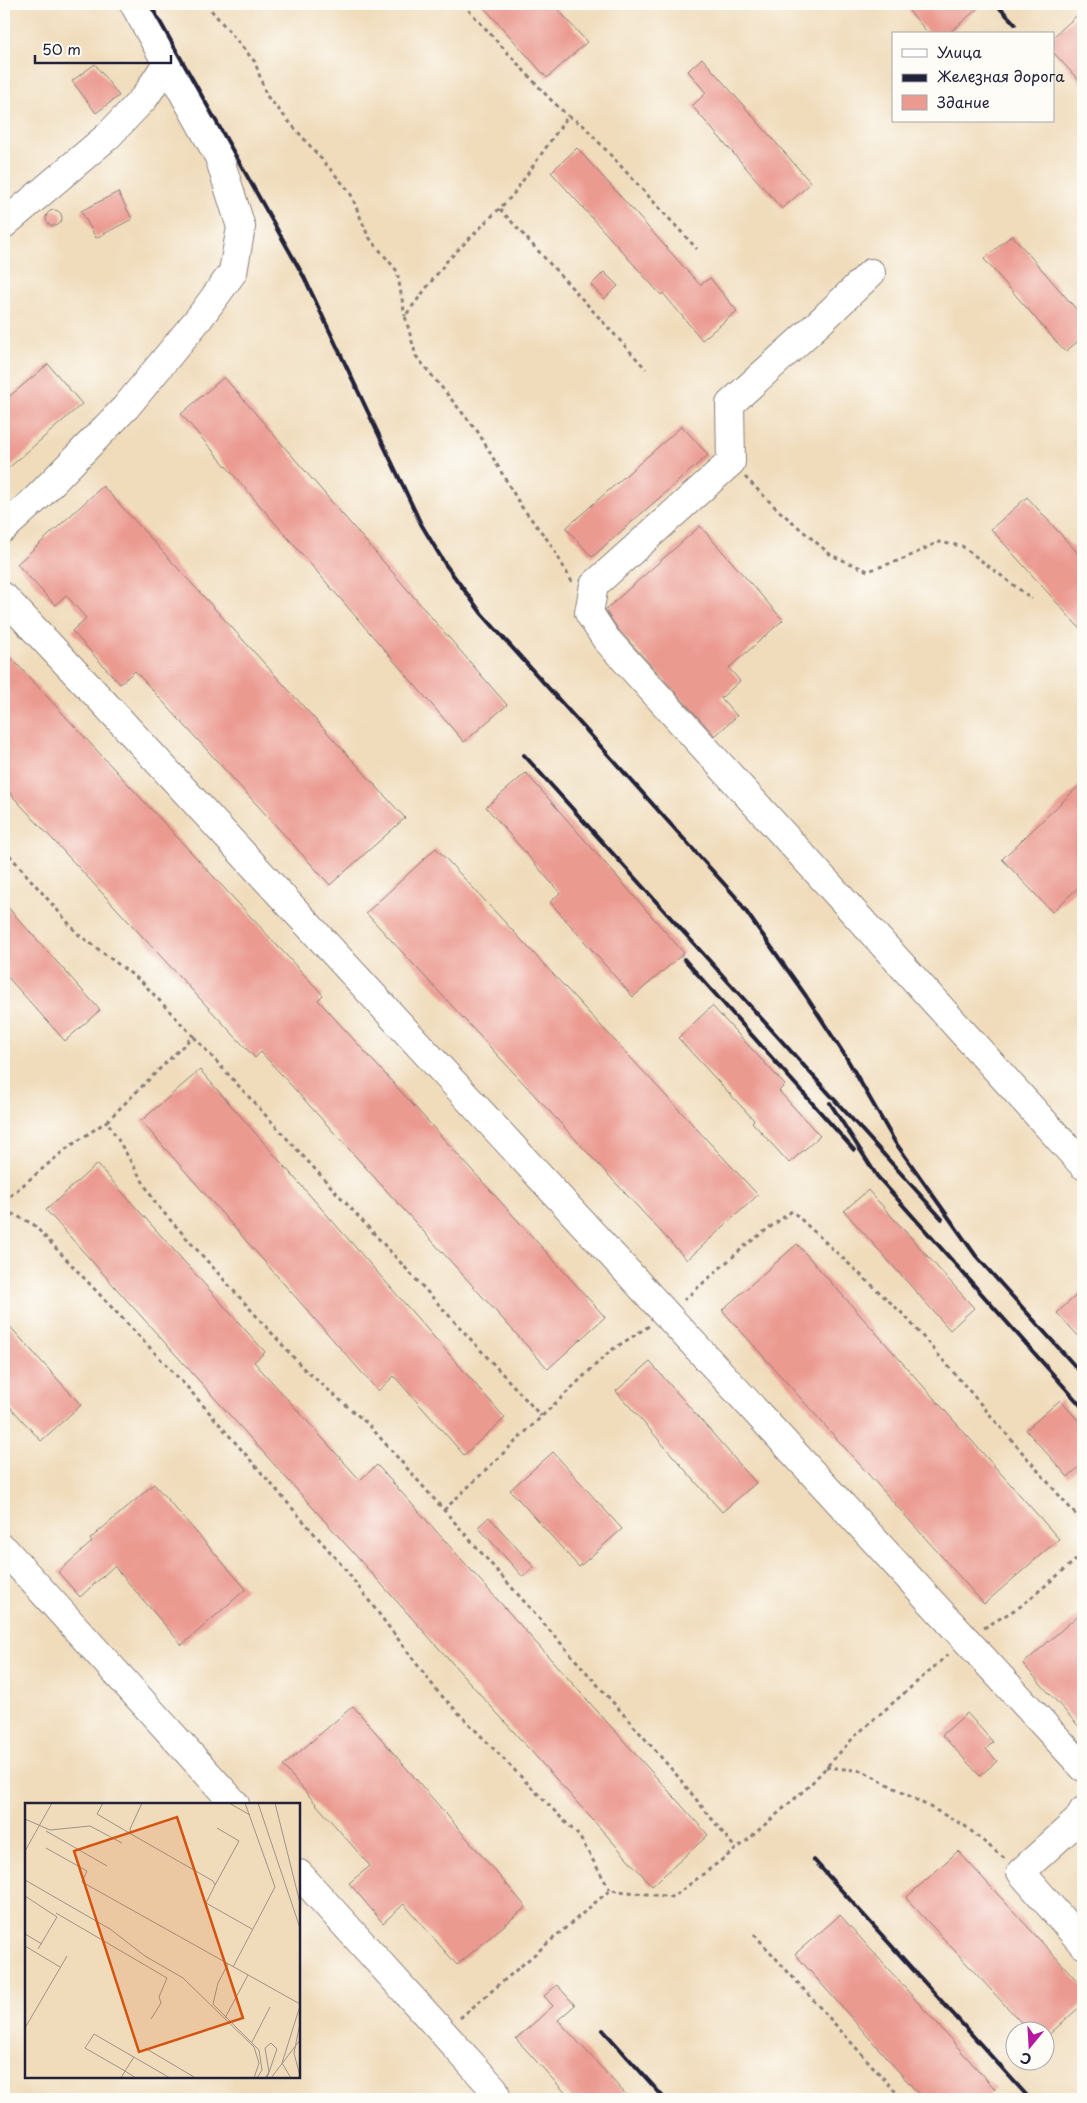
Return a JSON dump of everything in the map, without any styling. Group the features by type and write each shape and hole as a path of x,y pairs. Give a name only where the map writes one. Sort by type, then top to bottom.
{"lane":[{"path":"4,528 37,498 126,407 200,317 233,272 241,227 219,157 134,4"},
{"path":"4,224 108,136 145,97 167,63"},
{"path":"871,273 730,404 731,462 594,585 590,613 606,639 1083,1165"},
{"path":"4,597 106,704 1083,1767"},
{"path":"4,1549 234,1803"},
{"path":"1083,1811 1078,1820 1021,1872 1083,1944"},
{"path":"300,1875 498,2096"}],"path":[{"path":"206,4 255,62 266,96 350,192 368,236 397,271 405,316 416,356 478,432 521,506 550,543 590,613"},
{"path":"463,4 549,98 568,116 583,125 697,249"},
{"path":"405,316 447,261 512,196 568,116"},
{"path":"500,209 646,369"},
{"path":"731,462 777,509 831,555 868,571 906,558 938,542 962,546 1032,599"},
{"path":"4,849 78,934 142,982 194,1036 541,1416"},
{"path":"4,1201 66,1149 107,1121 194,1036"},
{"path":"107,1121 156,1204 302,1368 369,1425 675,1773 736,1849"},
{"path":"4,1210 33,1224 188,1388 345,1569 438,1692 579,1836 610,1890"},
{"path":"444,1510 610,1351 667,1314 746,1245 792,1211 905,1316 1083,1523"},
{"path":"442,2032 610,1890 674,1897 736,1849 809,1786 856,1735 966,1639 1021,1606 1083,1554"},
{"path":"826,1767 863,1771 965,1826 1021,1872"},
{"path":"754,1934 902,2099"}],"building":[{"path":"481,4 553,4 587,42 547,78"},
{"path":"903,4 983,4 950,32 927,32"},
{"path":"1083,10 1083,85 1054,53 1054,36"},
{"path":"702,58 811,183 782,209 692,106 706,93 688,71"},
{"path":"95,64 119,96 96,113 72,81"},
{"path":"577,148 700,285 710,278 737,311 702,340 663,293 661,295 551,172"},
{"path":"118,192 132,219 96,238 81,211"},
{"path":"51,210 57,210 62,215 60,224 51,226 46,221 46,215"},
{"path":"1012,235 1083,317 1083,337 1065,352 984,259"},
{"path":"604,272 618,286 604,299 591,285"},
{"path":"48,364 82,404 4,472 4,401"},
{"path":"224,377 507,705 464,742 181,414"},
{"path":"682,426 708,455 592,557 566,528"},
{"path":"103,486 405,818 330,885 135,671 120,684 72,631 86,618 66,595 55,605 17,564"},
{"path":"1027,497 1083,559 1083,632 991,529"},
{"path":"700,526 783,620 729,668 740,681 721,698 737,716 715,736 618,629 605,610"},
{"path":"4,650 323,995 318,1000 605,1317 548,1369 261,1052 255,1058 4,787"},
{"path":"526,773 684,953 633,997 550,902 560,893 486,807"},
{"path":"1083,782 1083,883 1052,912 1002,859"},
{"path":"436,848 758,1195 687,1260 366,913"},
{"path":"4,903 100,1010 65,1041 4,973"},
{"path":"712,1006 785,1085 779,1091 820,1136 789,1163 752,1122 754,1120 678,1038"},
{"path":"200,1070 505,1418 464,1455 394,1376 378,1391 141,1121"},
{"path":"97,1164 265,1352 254,1362 360,1480 377,1465 708,1835 652,1886 46,1210"},
{"path":"868,1190 974,1308 950,1330 844,1211"},
{"path":"797,1244 1059,1539 984,1604 722,1310"},
{"path":"1083,1289 1083,1341 1057,1313"},
{"path":"4,1320 81,1405 41,1441 4,1400"},
{"path":"650,1362 756,1483 722,1512 616,1391"},
{"path":"1060,1400 1083,1426 1083,1463 1068,1477 1026,1430"},
{"path":"553,1452 622,1529 579,1567 510,1490"},
{"path":"154,1484 246,1589 182,1645 114,1566 80,1597 58,1572 92,1542 90,1539"},
{"path":"489,1517 534,1567 523,1577 478,1527"},
{"path":"1083,1611 1083,1731 1023,1664"},
{"path":"353,1706 526,1907 457,1965 404,1904 383,1923 349,1883 370,1866 283,1766"},
{"path":"967,1713 993,1742 986,1749 997,1761 980,1776 942,1735"},
{"path":"958,1851 1083,1987 1083,2004 1054,2030 1054,2020 1019,2020 906,1898"},
{"path":"840,1915 995,2089 984,2099 923,2099 795,1954"},
{"path":"557,1985 575,2005 558,2020 630,2099 571,2099 516,2039 553,2006 544,1996"}],"railway":[{"path":"150,4 304,277 421,524 445,564 482,614 735,896 806,996 846,1057 895,1142 976,1256 1083,1375"},
{"path":"996,4 1015,24"},
{"path":"524,755 942,1219"},
{"path":"684,959 854,1150"},
{"path":"830,1103 877,1176 1083,1408"},
{"path":"814,1860 1030,2099"},
{"path":"603,2030 665,2099"}]}
